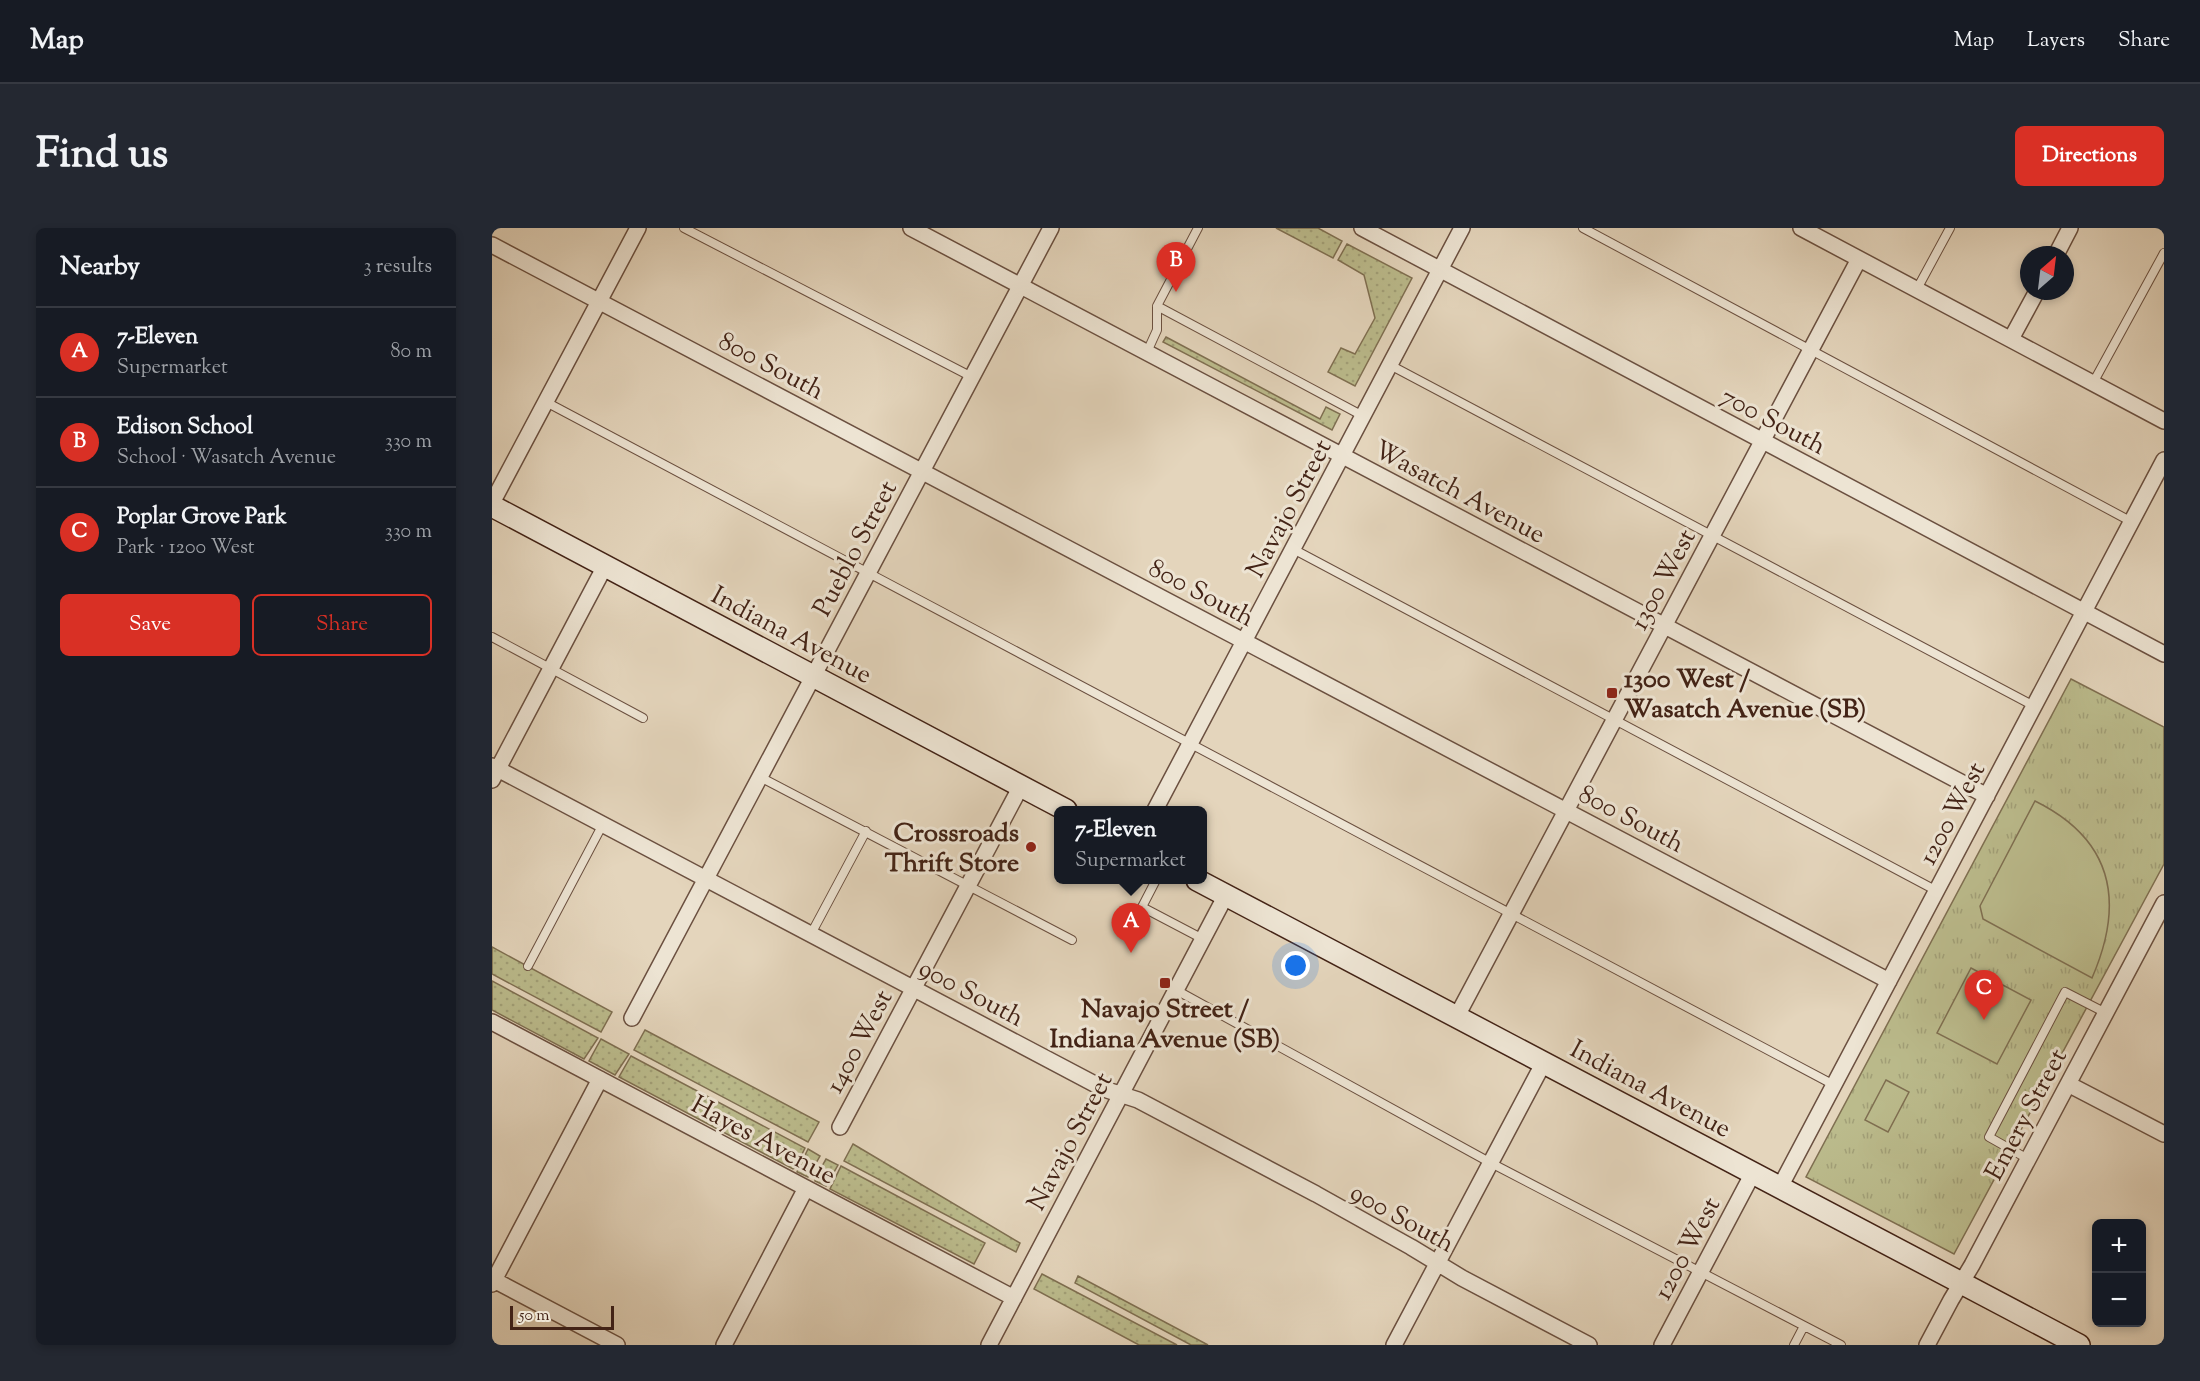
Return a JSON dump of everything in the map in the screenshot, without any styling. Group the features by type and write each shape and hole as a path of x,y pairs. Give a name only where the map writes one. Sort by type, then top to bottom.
{"street":[{"path":"492,505 638,228"},
{"name":"Wasatch Avenue","path":"911,228 1987,796"},
{"name":"Pueblo Street","path":"632,1018 1051,228"},
{"name":"700 South","path":"1362,228 2164,654"},
{"name":"Navajo Street","path":"1157,806 1462,228"},
{"path":"1801,228 1824,233 1859,258 2164,421"},
{"path":"2061,246 2070,228"},
{"name":"800 South","path":"492,245 1889,981"},
{"name":"1300 West","path":"1457,1017 1859,258"},
{"path":"2011,339 2032,300"},
{"name":"1200 West","path":"1780,1187 2164,460"},
{"name":"Indiana Avenue","path":"492,505 1058,806"},
{"path":"494,772 605,566"},
{"name":"900 South","path":"494,772 603,824 1104,1089 1138,1100 1295,1183 1589,1345"},
{"name":"1400 West","path":"840,1127 1021,786"},
{"name":"Indiana Avenue","path":"1206,884 2079,1345"},
{"name":"Navajo Street","path":"989,1345 1226,895"},
{"name":"Emery Street","path":"1927,1345 2164,903"},
{"name":"Hayes Avenue","path":"492,1022 1014,1298"},
{"path":"1394,1345 1544,1062"},
{"path":"600,1079 493,1281 617,1345"},
{"path":"2068,1084 2164,1134"},
{"name":"1200 West","path":"1662,1345 1753,1173"},
{"path":"724,1345 806,1188"}],"lane":[{"path":"684,228 972,377"},
{"path":"1147,352 1156,330 1157,306 1198,228"},
{"path":"1583,228 2132,522"},
{"path":"1917,289 1950,228"},
{"path":"2093,383 2164,253"},
{"path":"1157,306 1364,416"},
{"path":"1390,365 2034,706"},
{"path":"546,402 1834,1085"},
{"path":"1293,549 1936,891"},
{"path":"492,638 643,718"},
{"path":"760,777 969,884 1072,940"},
{"path":"528,966 603,824"},
{"path":"811,934 866,831"},
{"path":"1154,884 1142,907 1203,939"},
{"path":"1176,990 1491,1163 1841,1345"},
{"path":"2028,1160 1989,1137 2065,992 2106,1013"},
{"path":"1794,1345 1804,1326"}],"green space":[{"path":"1276,228 1318,228 1342,241 1333,258"},
{"path":"1347,244 1412,278 1355,386 1328,372 1341,348 1355,354 1375,318 1364,275 1338,260"},
{"path":"1166,337 1320,419 1326,407 1340,414 1332,430 1163,342"},
{"path":"2071,679 2164,727 2164,864 1954,1254 1806,1177"},
{"path":"2035,801 2061,817 2082,834 2096,854 2106,876 2109,899 2108,924 2092,978 1983,919 1980,906"},
{"path":"492,947 612,1012 601,1032 492,974"},
{"path":"1971,968 2031,1000 1997,1064 1937,1033"},
{"path":"492,981 598,1038 584,1059 492,1010"},
{"path":"645,1030 819,1122 808,1142 634,1050"},
{"path":"601,1039 629,1054 615,1075 589,1061"},
{"path":"631,1056 805,1148 795,1168 793,1169 619,1077"},
{"path":"1886,1080 1909,1092 1888,1132 1865,1120"},
{"path":"853,1144 1020,1243 1016,1252 844,1161"},
{"path":"808,1149 820,1156 808,1177 797,1172"},
{"path":"826,1159 838,1165 826,1186 815,1179"},
{"path":"841,1166 985,1243 974,1264 830,1189"},
{"path":"1042,1274 1177,1345 1139,1345 1034,1289"},
{"path":"1078,1276 1208,1345 1191,1345 1075,1283"}],"place":[{"name":"Edison School","path":"1176,292"},
{"name":"1300 West / Wasatch Avenue (SB)","path":"1612,693"},
{"name":"Crossroads Thrift Store","path":"1031,847"},
{"name":"7-Eleven","path":"1131,953"},
{"name":"Navajo Street / Indiana Avenue (SB)","path":"1165,983"},
{"name":"Poplar Grove Park","path":"1984,1020"}]}
